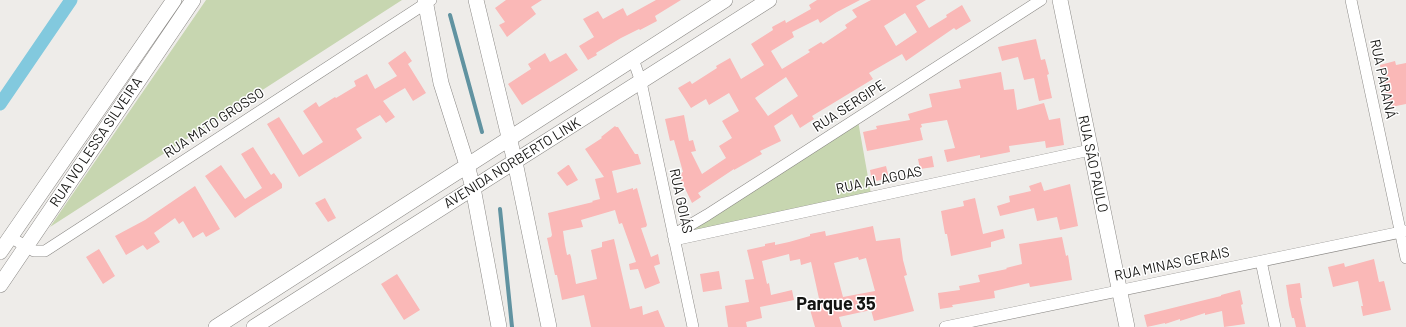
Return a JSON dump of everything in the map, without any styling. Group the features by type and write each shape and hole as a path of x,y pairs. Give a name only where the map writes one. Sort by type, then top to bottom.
{"street":[{"name":"RUA IVO LESSA SILVEIRA","path":"0,252 174,0"},
{"name":"RUA IVO LESSA SILVEIRA","path":"1,282 193,0"},
{"path":"476,0 515,162 549,327"},
{"name":"AVENIDA NORBERTO LINK","path":"216,327 725,0"},
{"name":"AVENIDA NORBERTO LINK","path":"254,327 769,0"},
{"name":"RUA SERGIPE","path":"674,237 1041,0"},
{"name":"RUA SÃO PAULO","path":"1060,0 1127,327"},
{"name":"RUA PARANÁ","path":"1351,0 1403,232 1406,258"},
{"name":"RUA MATO GROSSO","path":"10,237 34,251 44,251 427,1"},
{"path":"427,1 442,83 473,188 499,327"},
{"name":"RUA GOIÁS","path":"633,59 641,82 693,327"},
{"name":"RUA ALAGOAS","path":"674,237 1090,150"},
{"name":"RUA MINAS GERAIS","path":"945,327 983,323 1120,291 1403,232"},
{"path":"1261,261 1275,327"}],"green space":[{"path":"206,0 402,0 50,227"},
{"path":"858,121 871,194 686,235 710,217"}],"building":[{"path":"506,0 542,0 531,7 536,14 507,37 499,25 505,22 495,8"},
{"path":"656,0 681,0 655,16 657,21 621,38 596,53 597,55 588,60 579,46 594,37 583,19 598,11 603,19 623,8 627,16"},
{"path":"817,0 860,0 820,23 818,19 792,32 794,37 771,51 782,69 810,52 808,50 821,42 823,44 847,28 845,25 857,17 852,10 871,0 926,0 916,6 929,28 947,17 946,15 962,5 971,21 956,30 954,28 906,61 902,54 869,73 873,79 812,116 814,119 800,128 792,114 774,126 781,141 760,151 762,154 734,169 698,193 701,197 692,203 678,174 683,172 674,140 670,141 665,119 684,115 689,141 693,140 696,151 691,152 702,174 726,158 719,146 732,138 722,121 739,111 729,93 709,105 706,99 691,108 678,88 690,81 692,84 717,68 716,66 730,58 741,79 764,65 751,44 773,30 772,27 785,20 786,23 811,9 809,5","holes":["905,13 917,32 896,46 884,26","786,77 798,96 768,116 755,98"]},
{"path":"1036,39 1041,60 1045,59 1049,74 1047,75 1052,98 1039,101 1034,78 1024,80 1018,57 1002,61 998,47"},
{"path":"405,51 412,61 408,64 426,93 413,101 405,88 383,101 395,117 386,123 380,115 356,129 362,138 299,177 267,124 279,117 303,155 323,142 303,111 316,102 319,107 335,97 336,98 356,86 354,81 367,74 375,89 397,76 388,63"},
{"path":"545,53 550,62 566,53 578,70 522,105 508,84 531,69 528,64"},
{"path":"1395,61 1396,65 1406,63 1406,104 1386,108 1383,94 1386,94 1380,65"},
{"path":"1001,72 1004,90 1014,89 1017,110 1044,103 1049,120 1060,118 1064,145 1046,148 1045,141 1009,146 1010,152 980,158 980,155 947,162 944,150 955,148 947,120 921,124 922,127 920,128 923,140 867,151 863,132 877,129 876,126 910,120 908,114 932,107 929,94 961,88 959,80"},
{"path":"615,126 618,127 635,154 638,154 641,164 612,171 617,193 637,188 647,225 646,227 641,228 651,257 658,254 660,264 654,266 660,283 645,289 638,269 630,270 629,264 636,262 622,223 619,224 615,210 581,220 583,227 563,231 567,255 570,254 571,257 576,284 597,279 591,250 602,247 602,242 614,239 630,309 642,306 643,315 658,310 665,327 591,327 584,295 562,300 557,275 555,275 547,238 551,237 552,235 548,213 600,199 595,179 604,177 585,149 602,138 601,137"},
{"path":"253,147 271,175 274,173 282,184 282,188 235,218 205,176 221,165 245,199 262,188 241,154"},
{"path":"932,156 934,167 920,169 918,159"},
{"path":"568,165 578,180 567,186 557,173"},
{"path":"886,166 889,178 872,182 870,170"},
{"path":"1041,182 1044,191 1070,184 1078,226 1060,230 1057,217 1037,221 1034,208 1000,216 997,206 1010,202 1009,196 1031,191 1029,186"},
{"path":"195,186 220,229 206,237 203,232 193,238 183,221 179,224 175,218 154,233 160,242 147,250 143,245 126,255 115,236 145,220"},
{"path":"325,198 336,218 328,222 315,203"},
{"path":"975,198 983,234 1003,229 1005,238 991,242 991,247 951,256 941,211 964,206 963,201"},
{"path":"873,226 876,241 900,238 907,275 904,276 914,311 874,321 871,310 839,317 842,327 815,327 809,306 820,303 811,262 801,265 800,259 790,261 789,254 762,261 771,295 792,290 794,300 760,307 762,318 746,322 747,327 728,327 725,306 749,302 745,280 754,279 747,250 775,242 775,245 789,242 810,236 810,234 825,231 826,236","holes":["858,257 859,260 866,258 875,291 843,297 834,263"]},
{"path":"1062,237 1066,256 1068,255 1072,280 1030,287 1029,283 994,291 995,298 952,305 953,307 940,309 938,293 960,290 959,286 980,282 978,275 1007,269 1006,268 1022,264 1019,244"},
{"path":"99,249 115,276 103,284 86,257"},
{"path":"1374,259 1379,282 1384,281 1391,310 1363,316 1361,306 1363,306 1358,281 1333,287 1328,267 1344,263 1345,267"},
{"path":"719,271 722,289 703,292 700,274"},
{"path":"397,274 420,310 404,320 381,284"},
{"path":"1300,283 1302,298 1300,298 1306,327 1296,327 1294,318 1292,318 1286,285"},
{"path":"1240,290 1245,324 1224,327 1222,311 1205,315 1205,313 1180,321 1180,319 1165,324 1147,327 1144,315"}],"waterway":[{"path":"0,104 71,0"},
{"path":"450,15 482,132"},
{"path":"500,209 512,327"}],"district":[{"name":"Parque 35","path":"836,304"}]}
